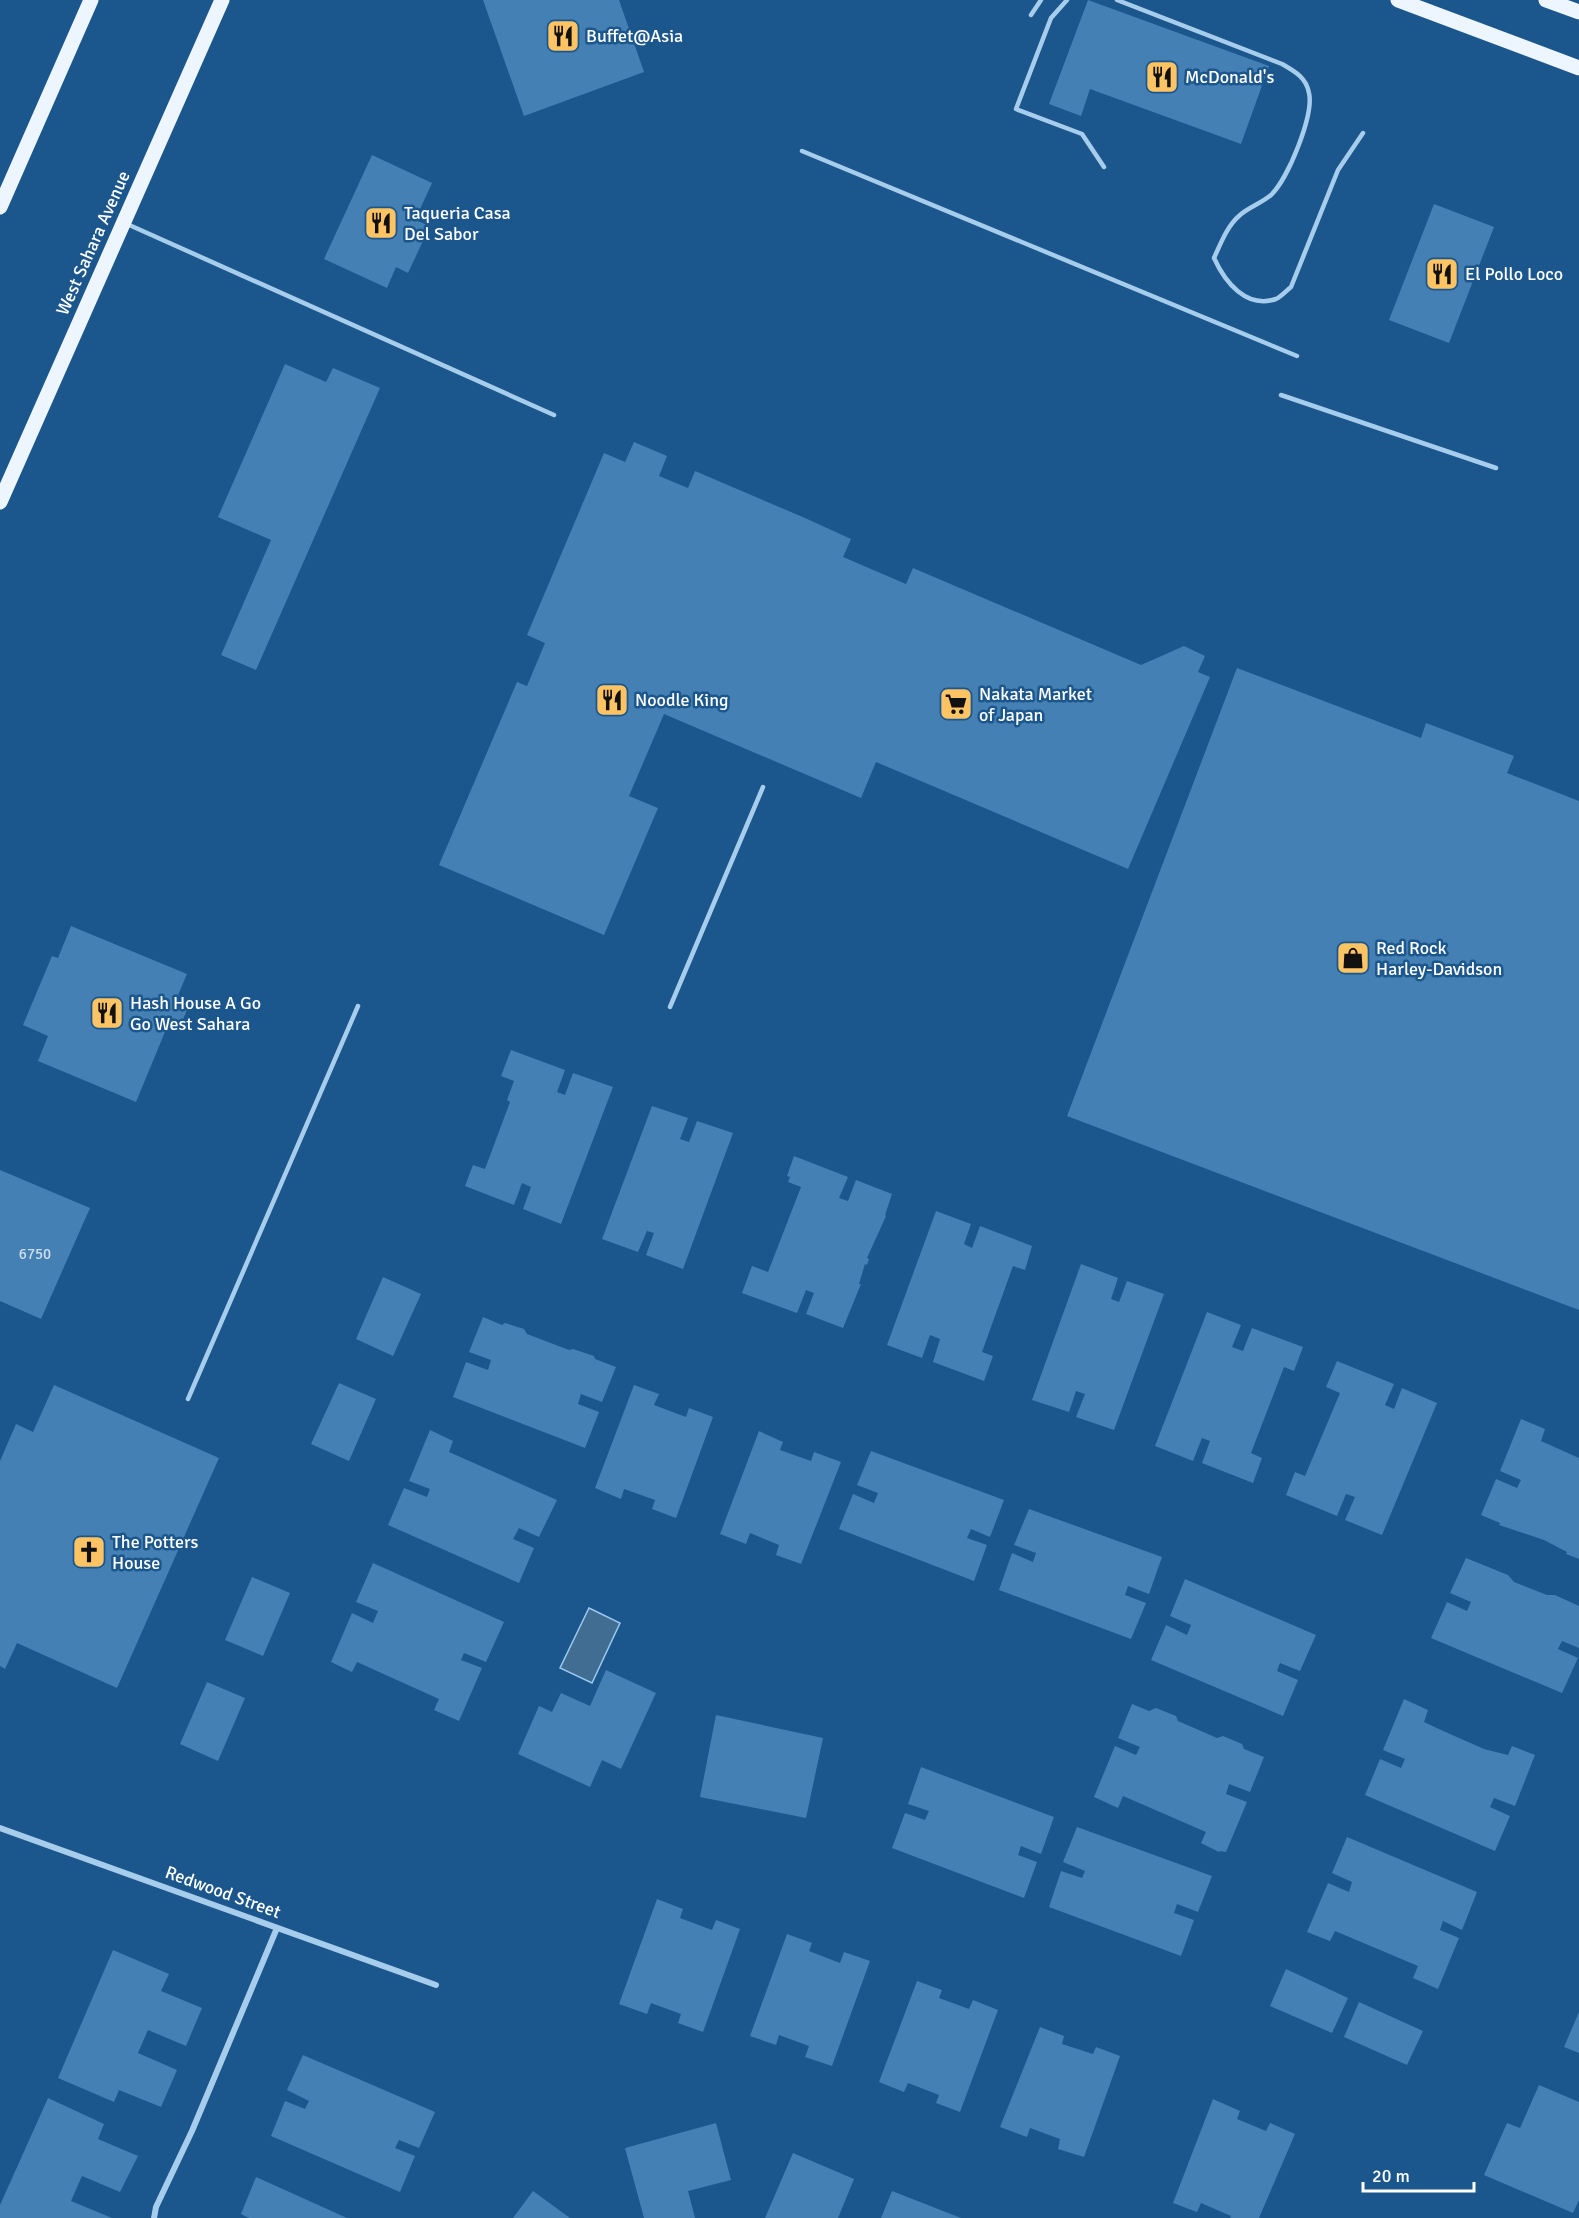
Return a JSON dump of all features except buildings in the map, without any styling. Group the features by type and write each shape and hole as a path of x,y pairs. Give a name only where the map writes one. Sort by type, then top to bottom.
{"main road":[{"path":"0,207 90,0"},
{"name":"West Sahara Avenue","path":"0,502 222,0"},
{"path":"1398,0 1418,3 1579,68"},
{"path":"1546,0 1579,12"}],"street":[{"name":"Redwood Street","path":"0,1828 436,1985"},
{"path":"154,2218 156,2207 192,2131 277,1928"}],"lane":[{"path":"1031,15 1041,0"},
{"path":"1067,0 1051,18 1016,109 1082,134 1104,167"},
{"path":"1117,0 1282,64 1299,74 1309,91 1310,108 1284,178 1272,195 1240,215 1225,233 1214,258 1222,276 1240,294 1260,302 1278,298 1291,287 1338,170 1363,134"},
{"path":"802,151 1297,356"},
{"path":"124,223 554,415"},
{"path":"1281,395 1496,468"},
{"path":"670,1006 763,787"},
{"path":"188,1399 358,1006"}],"water":[{"path":"589,1608 620,1623 592,1683 560,1668"}],"place":[{"name":"Buffet@Asia","path":"563,36"},
{"name":"McDonald's","path":"1162,77"},
{"name":"Taqueria Casa Del Sabor","path":"381,223"},
{"name":"El Pollo Loco","path":"1442,274"},
{"name":"Noodle King","path":"612,700"},
{"name":"Nakata Market of Japan","path":"956,704"},
{"name":"Red Rock Harley-Davidson","path":"1353,958"},
{"name":"Hash House A Go Go West Sahara","path":"107,1013"},
{"name":"The Potters House","path":"89,1552"}]}
